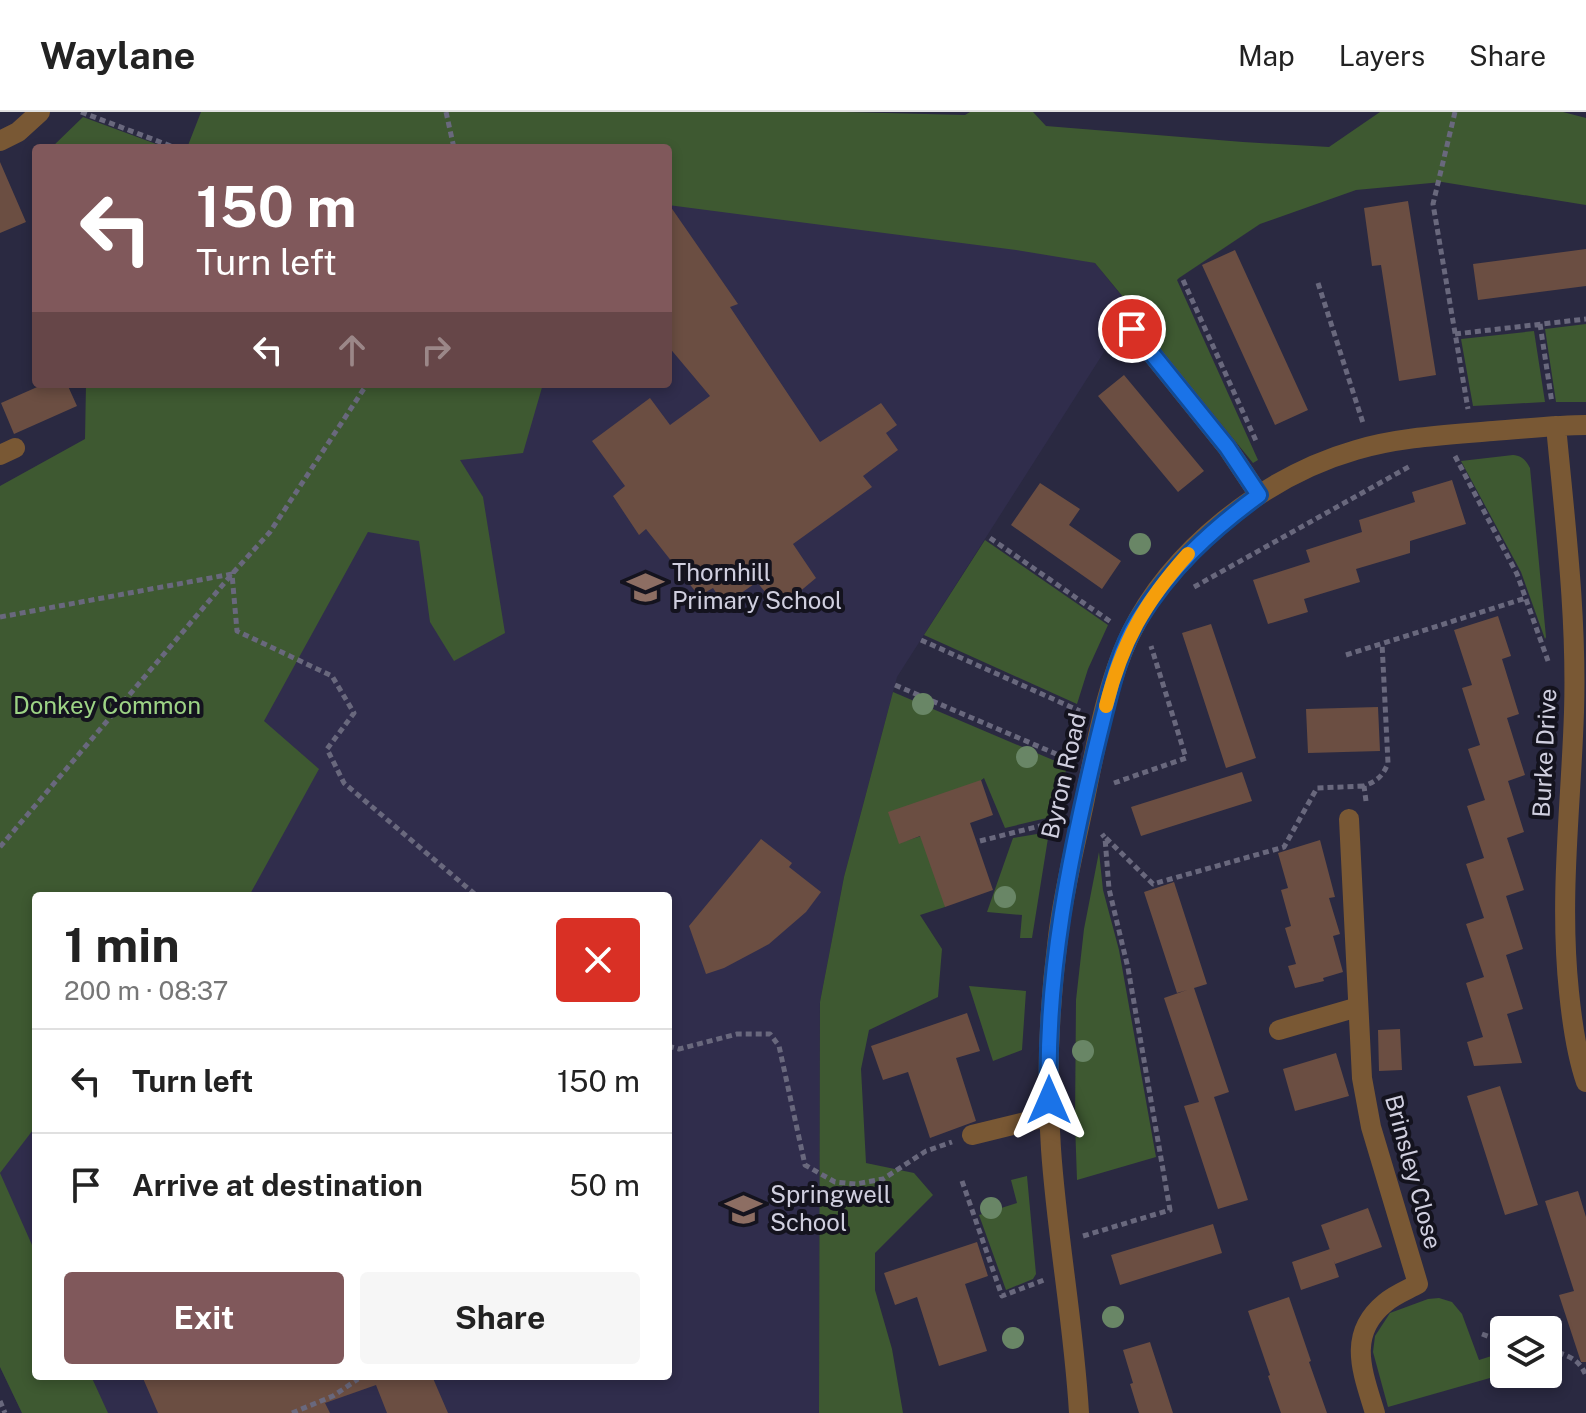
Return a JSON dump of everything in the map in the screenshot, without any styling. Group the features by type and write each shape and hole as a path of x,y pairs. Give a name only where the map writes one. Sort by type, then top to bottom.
{"street":[{"path":"0,141 18,132 40,112"},
{"path":"1132,329 1227,447 1259,495"},
{"name":"Byron Road","path":"1079,1413 1051,1146 1050,1031 1066,885 1102,721 1130,635 1170,575 1214,530 1259,495 1323,462 1370,446 1418,438 1586,425"},
{"name":"Burke Drive","path":"1556,426 1573,610 1574,690 1565,936 1572,1023 1586,1082"},
{"name":"Brinsley Close","path":"1349,819 1362,1078 1371,1127 1418,1284 1385,1302 1368,1321 1360,1344 1360,1363 1375,1413"},
{"path":"1279,1030 1358,1007"},
{"path":"972,1135 1050,1116"}],"path":[{"path":"81,112 165,144"},
{"path":"446,112 453,144"},
{"path":"1455,112 1433,204 1472,433"},
{"path":"1183,280 1258,444"},
{"path":"1318,283 1370,446"},
{"path":"1455,334 1586,319"},
{"path":"1540,324 1556,426"},
{"path":"0,847 270,532 364,388"},
{"path":"1449,435 1449,444 1517,574 1553,677 1574,690"},
{"path":"1192,588 1414,464"},
{"path":"990,538 1130,635"},
{"path":"0,617 232,574"},
{"path":"232,574 237,631 332,676 354,713 327,749 344,783 472,892"},
{"path":"1346,655 1526,598"},
{"path":"1086,792 1186,758 1142,614"},
{"path":"921,640 1102,721"},
{"path":"980,841 1081,815 1153,884 1284,847 1317,788 1364,786 1376,782 1384,773 1388,763 1382,643"},
{"path":"895,685 1091,768"},
{"path":"1349,819 1367,818 1364,786"},
{"path":"1060,1243 1170,1210 1128,968 1109,889 1105,838"},
{"path":"672,1047 679,1049 737,1034 770,1034 779,1046 805,1165 835,1182 856,1184 883,1179 926,1151 972,1135"},
{"path":"962,1181 1002,1296 1064,1272"},
{"path":"1482,1334 1490,1337"},
{"path":"1562,1353 1574,1359 1586,1376"},
{"path":"292,1413 333,1396 357,1380"},
{"path":"0,1401 5,1413"}],"shaded area":[{"name":"Thornhill Primary School","path":"672,161 1095,263 1138,316 1111,341 897,677 844,877 820,1002 819,1413 22,1413 0,1367 0,1052 32,1011 32,1380 672,1380 672,892 127,892 368,532 452,388 672,388"}],"green space":[{"path":"201,112 846,112 965,115 970,112 1033,112 1046,126 1329,147 1380,112 1563,112 1586,118 1586,205 1442,182 1356,190 1260,224 1179,278 1177,280 1258,460 1253,463 1135,318 1138,315 1095,263 672,206 672,144 189,144"},
{"path":"83,117 156,144 55,144"},
{"path":"1586,324 1586,402 1556,402 1545,329"},
{"path":"1534,331 1545,402 1473,406 1461,339"},
{"name":"Donkey Common","path":"86,388 542,388 523,453 460,460 483,497 505,633 454,661 430,622 419,541 368,532 264,721 319,769 251,892 32,892 32,1131 0,1173 0,486 85,439"},
{"path":"1513,455 1523,459 1530,468 1545,639 1521,572 1461,461"},
{"path":"985,540 1108,625 1088,669 1077,704 924,635"},
{"path":"893,692 1067,766 1055,816 1005,828 984,778 899,843 937,831 945,907 920,915 942,949 938,997 869,1030 861,1069 866,1163 914,1173 933,1195 875,1253 875,1290 892,1349 903,1413 819,1413 820,1002 844,877"},
{"path":"1049,832 1032,938 1020,938 1022,915 987,912 1013,838"},
{"path":"1099,852 1103,890 1119,950 1156,1157 1077,1180 1076,1000 1084,929"},
{"path":"969,986 1026,991 1022,1050 993,1061"},
{"path":"0,1173 32,1245 32,1380 93,1380 108,1413 22,1413 0,1367"},
{"path":"1027,1176 1036,1274 1033,1279 1006,1290 979,1215 1017,1203 1011,1180"},
{"path":"1428,1299 1452,1302 1462,1314 1479,1360 1490,1356 1490,1378 1388,1407 1373,1352 1375,1336 1390,1313"}],"building":[{"path":"0,162 26,222 0,233"},
{"path":"1408,201 1436,375 1399,381 1381,265 1372,266 1364,208"},
{"name":"Thornhill Primary School","path":"672,209 738,304 730,307 820,442 881,403 897,425 886,433 898,450 863,476 872,487 793,544 816,578 786,603 774,587 765,592 757,582 724,605 713,588 699,596 646,529 639,535 613,496 625,486 592,441 650,398 670,425 710,396 672,351"},
{"path":"1586,249 1586,286 1478,300 1473,264"},
{"path":"1235,250 1308,410 1275,425 1202,265"},
{"path":"1124,375 1204,471 1178,492 1098,396"},
{"path":"35,388 69,388 77,406 14,434 1,403"},
{"path":"1452,480 1466,524 1410,541 1410,553 1356,569 1360,582 1304,599 1308,612 1268,624 1253,580 1310,562 1306,550 1362,532 1359,520 1415,502 1412,492"},
{"path":"1040,483 1080,509 1069,525 1121,561 1102,589 1011,525"},
{"path":"1498,616 1511,656 1502,659 1519,714 1507,718 1525,775 1508,781 1524,832 1507,838 1524,890 1506,896 1523,949 1506,955 1523,1009 1507,1014 1522,1063 1474,1066 1467,1042 1483,1037 1466,983 1484,977 1466,924 1484,918 1466,864 1484,858 1467,806 1485,800 1468,749 1480,745 1462,688 1472,685 1454,630"},
{"path":"1211,624 1256,758 1226,768 1182,633"},
{"path":"1378,707 1380,751 1308,753 1306,709"},
{"path":"1242,772 1252,801 1141,836 1131,807"},
{"path":"981,780 993,815 970,823 993,890 945,907 920,836 899,844 888,812"},
{"path":"761,839 792,863 789,867 821,892 806,912 769,944 706,974 689,926"},
{"path":"1320,840 1335,897 1329,898 1340,934 1333,936 1343,972 1323,978 1324,981 1295,988 1288,966 1296,964 1285,928 1291,926 1281,890 1288,888 1278,853"},
{"path":"1174,882 1207,984 1194,988 1229,1092 1214,1097 1248,1200 1218,1209 1184,1106 1199,1102 1164,998 1187,990 1177,993 1144,892"},
{"path":"967,1013 980,1051 956,1058 976,1121 930,1138 908,1072 883,1080 871,1046"},
{"path":"1400,1029 1402,1070 1379,1071 1378,1030"},
{"path":"1336,1053 1349,1096 1295,1111 1283,1069"},
{"path":"1500,1086 1538,1205 1505,1215 1467,1096"},
{"path":"1578,1191 1586,1217 1586,1362 1581,1362 1559,1295 1574,1291 1545,1201"},
{"path":"1368,1208 1382,1247 1335,1264 1321,1225"},
{"path":"1213,1224 1222,1253 1120,1285 1111,1255"},
{"path":"977,1242 988,1276 965,1284 987,1351 939,1366 917,1297 895,1305 884,1273"},
{"path":"1330,1249 1339,1277 1301,1290 1292,1262"},
{"path":"1289,1297 1327,1413 1281,1413 1268,1376 1248,1311"},
{"path":"1150,1342 1173,1413 1139,1413 1123,1350"},
{"path":"144,1380 434,1380 448,1413 387,1413 376,1385 325,1403 330,1413 158,1413"}],"slow traffic":[{"path":"1106,706 1119,662 1137,622 1188,554"}],"place":[{"name":"Thornhill Primary School","path":"646,587"},
{"name":"Springwell School","path":"744,1209"}],"route":[{"path":"1049,1100 1053,990 1066,885 1097,744 1119,662 1137,622 1170,575 1214,530 1259,495 1227,447 1132,329"}]}
